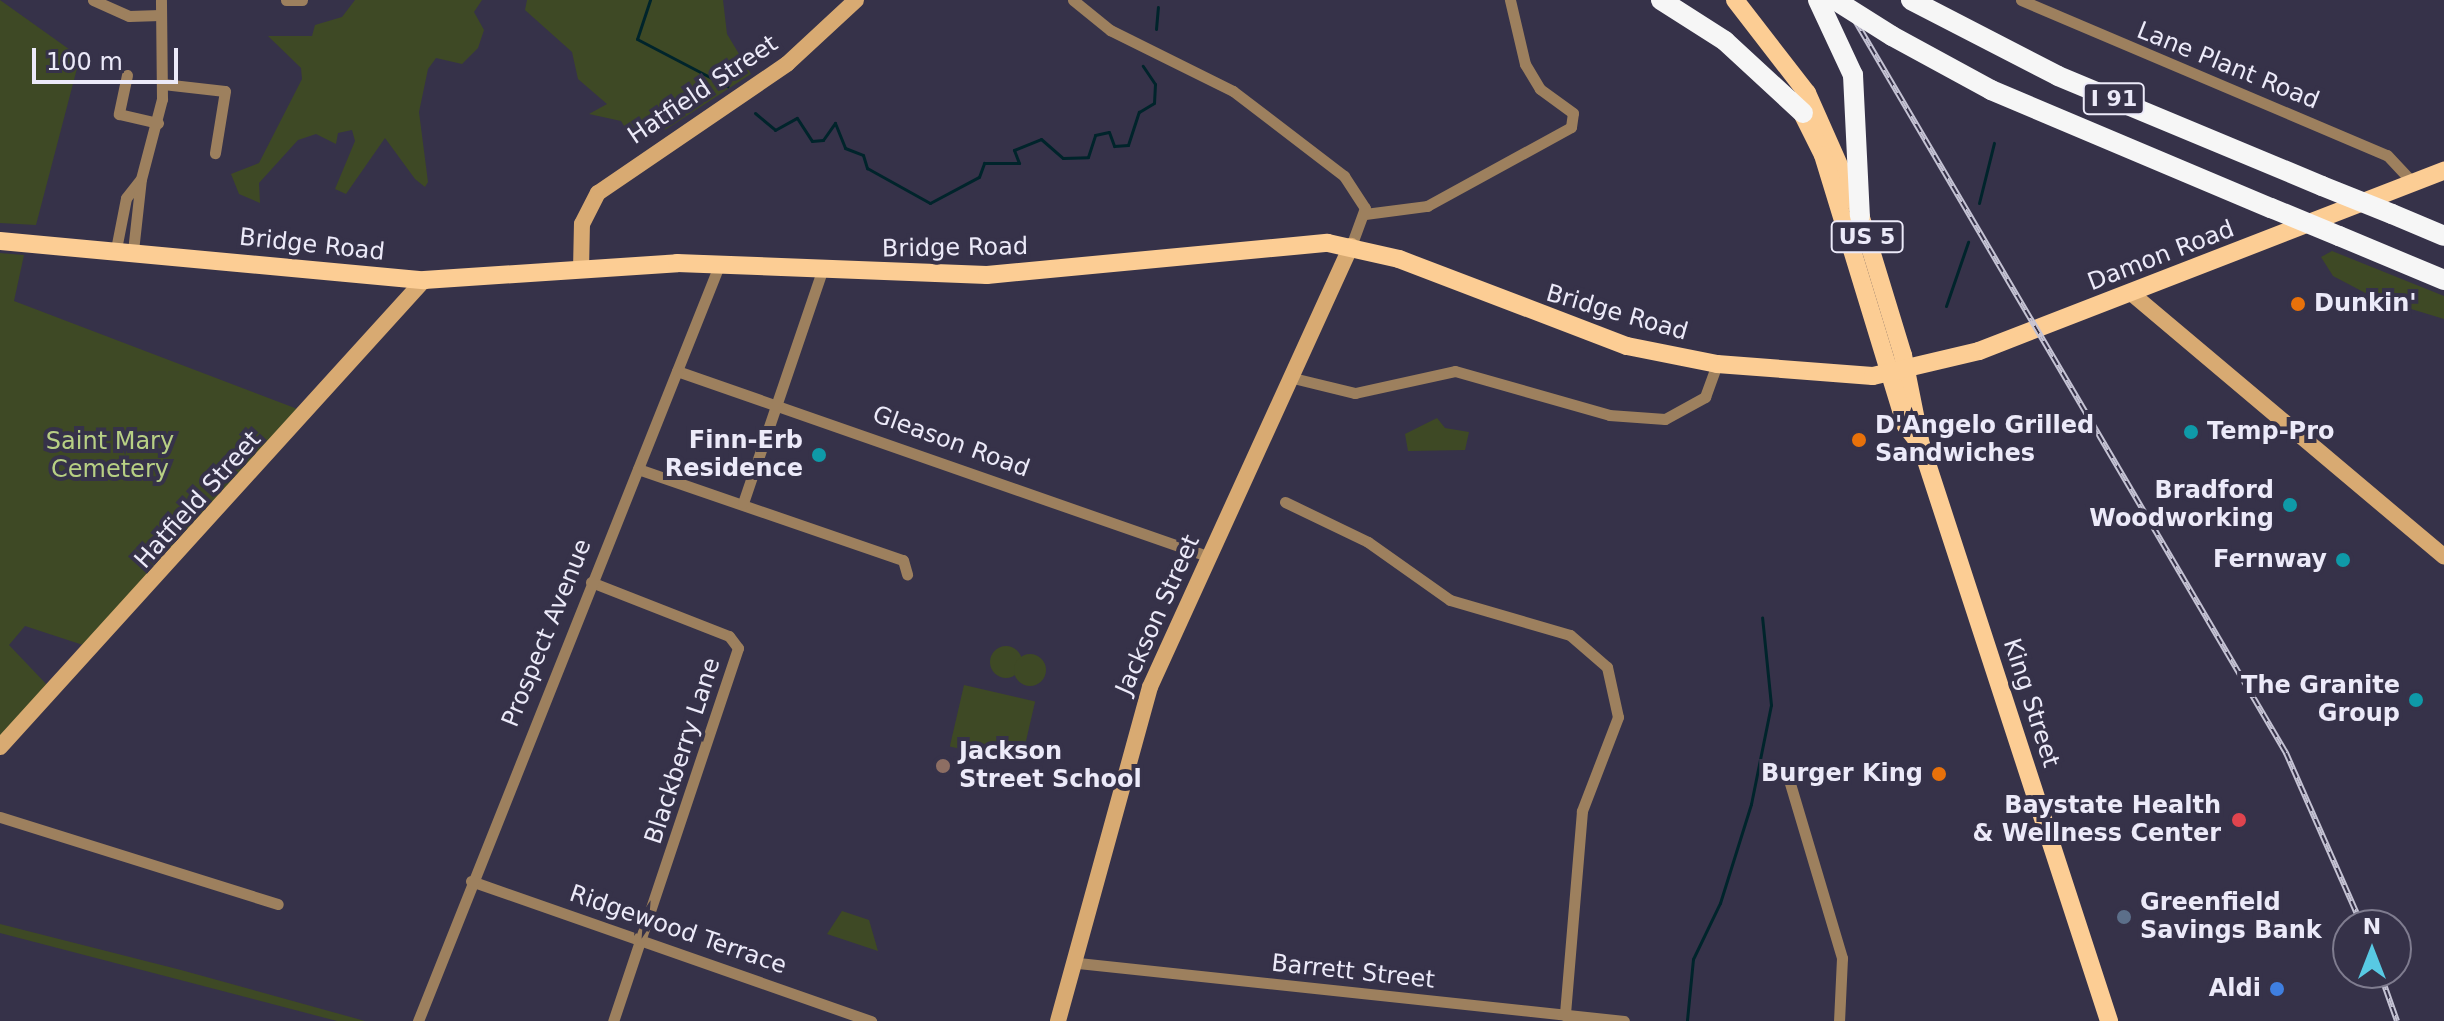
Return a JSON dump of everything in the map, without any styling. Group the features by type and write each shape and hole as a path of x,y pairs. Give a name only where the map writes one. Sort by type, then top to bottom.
{"highway":[{"path":"1661,0 1725,41 1803,113"},
{"path":"1818,0 1853,75 1860,216"},
{"name":"I 91","path":"1835,0 1892,36 2005,96 2444,280"},
{"name":"I 91","path":"1911,0 2047,71 2444,236"}],"main road":[{"name":"US 5","path":"1720,0 1768,55 1803,113 1823,155 1900,374"},
{"name":"US 5","path":"1735,0 1807,93 1860,216 1900,374"},
{"name":"Damon Road","path":"1900,374 2131,293 2411,181 2444,171"},
{"name":"Bridge Road","path":"0,241 424,280 720,263 822,271 987,275 1276,244 1351,246 1562,326 1717,364 1900,374"},
{"name":"King Street","path":"1900,374 1906,426 1921,445 2109,1021"}],"street":[{"path":"93,0 129,16 160,15"},
{"path":"124,250 126,198 141,179 158,123 163,84 161,0"},
{"path":"286,0 302,0"},
{"name":"Hatfield Street","path":"581,270 582,224 598,193 787,64 856,0"},
{"path":"1073,0 1110,30 1261,110 1351,183 1365,214 1351,246"},
{"path":"1365,214 1427,206 1571,127 1573,113 1540,89 1525,64 1510,0"},
{"name":"Lane Plant Road","path":"2021,0 2382,153 2411,181"},
{"path":"127,75 119,114 158,123"},
{"path":"163,84 225,91 215,153"},
{"name":"Jackson Street","path":"1058,1021 1078,963 1145,701 1351,246"},
{"name":"Prospect Avenue","path":"418,1021 471,881 720,263"},
{"path":"743,503 822,271"},
{"name":"Hatfield Street","path":"0,747 424,280"},
{"path":"2131,293 2444,557"},
{"path":"1293,378 1355,393 1455,371 1609,415 1665,419 1705,397 1717,364"},
{"name":"Gleason Road","path":"677,371 1210,557"},
{"path":"638,469 903,560 907,574"},
{"path":"1285,502 1368,542 1450,600 1579,639 1607,667 1618,717 1582,811 1565,1015"},
{"name":"Blackberry Lane","path":"591,582 729,636 738,648 613,1021"},
{"path":"1789,780 1842,958 1839,1021"},
{"path":"0,817 278,904"},
{"name":"Ridgewood Terrace","path":"471,881 871,1021"},
{"name":"Barrett Street","path":"1078,963 1624,1021"}],"green space":[{"path":"0,0 80,57 36,225 0,223"},
{"path":"355,0 482,0 474,12 484,30 478,48 462,64 436,58 428,69 419,112 428,182 425,187 415,179 385,138 346,194 335,189 355,141 352,130 338,133 336,144 316,134 298,140 259,183 260,203 239,194 231,174 259,163 302,79 301,68 268,36 312,36 315,25 342,17"},
{"path":"527,0 723,0 727,34 751,74 665,130 651,127 632,139 621,121 589,114 607,104 578,79 572,52 525,10"},
{"path":"2332,251 2444,296 2444,319 2375,298 2333,276 2321,257"},
{"name":"Saint Mary Cemetery","path":"0,253 24,255 14,301 300,410 86,646 25,626 9,645 49,687 0,736"},
{"path":"1437,418 1445,428 1469,432 1465,450 1408,451 1405,434"},
{"path":"1006,646 1017,651 1022,662 1017,673 1006,678 995,673 990,662 995,651"},
{"path":"1030,654 1041,659 1046,670 1041,681 1030,686 1019,681 1014,670 1019,659"},
{"path":"964,685 1035,701 1021,763 950,746"},
{"path":"842,911 869,920 878,951 827,934"},
{"path":"0,924 365,1021 337,1021 0,933"}],"waterway":[{"path":"650,0 637,39 727,86"},
{"path":"1156,29 1158,7"},
{"path":"755,113 775,130 797,118 812,141 823,140 835,123 845,148 863,155 867,168 930,203 979,177 984,163 1019,163 1014,150 1041,139 1063,158 1088,157 1095,135 1109,132 1114,146 1128,145 1139,112 1154,103 1155,84 1143,66"},
{"path":"1979,203 1994,143"},
{"path":"1946,306 1968,242"},
{"path":"1687,1020 1693,959 1720,903 1751,804 1771,705 1762,617"}],"railway":[{"path":"1843,0 2286,753 2355,909"},
{"path":"2386,989 2397,1021"}],"place":[{"name":"Dunkin'","path":"2298,304"},
{"name":"Temp-Pro","path":"2191,432"},
{"name":"D'Angelo Grilled Sandwiches","path":"1859,440"},
{"name":"Finn-Erb Residence","path":"819,455"},
{"name":"Bradford Woodworking","path":"2290,505"},
{"name":"Fernway","path":"2343,560"},
{"name":"The Granite Group","path":"2416,700"},
{"name":"Jackson Street School","path":"943,766"},
{"name":"Burger King","path":"1939,774"},
{"name":"Baystate Health & Wellness Center","path":"2239,820"},
{"name":"Greenfield Savings Bank","path":"2124,917"},
{"name":"Aldi","path":"2277,989"}]}
